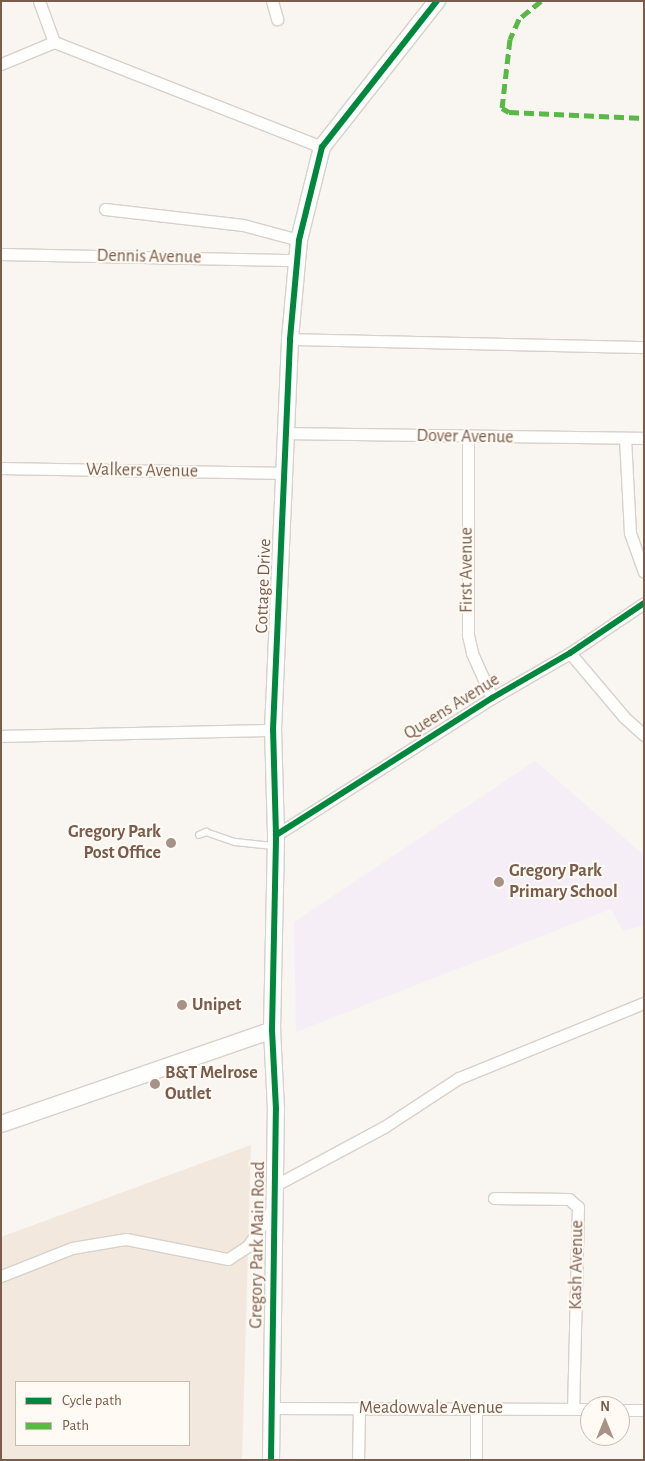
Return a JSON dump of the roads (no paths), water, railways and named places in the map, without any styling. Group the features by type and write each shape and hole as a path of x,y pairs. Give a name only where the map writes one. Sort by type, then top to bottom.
{"street":[{"path":"39,1 54,42"},
{"path":"272,1 277,19"},
{"path":"1,64 54,42 322,147 438,1"},
{"name":"Cottage Drive","path":"272,1030 276,840 273,730 290,339 299,240 322,147"},
{"path":"105,209 243,225 299,240"},
{"name":"Dennis Avenue","path":"1,254 297,260"},
{"path":"290,339 644,347"},
{"name":"Dover Avenue","path":"286,433 644,438"},
{"name":"First Avenue","path":"468,437 468,635 472,653 492,698"},
{"path":"625,438 630,533 644,572"},
{"name":"Walkers Avenue","path":"1,468 283,473"},
{"name":"Queens Avenue","path":"276,840 492,698 570,653 644,603"},
{"path":"570,653 624,718 644,735"},
{"path":"1,736 273,730"},
{"path":"274,1186 384,1127 442,1086 644,1003"},
{"path":"1,1124 272,1030"},
{"name":"Gregory Park Main Road","path":"271,1460 276,1109 272,1030"},
{"name":"Kash Avenue","path":"494,1198 569,1200 578,1207 574,1409"},
{"path":"1,1276 72,1248 126,1239 228,1259 248,1246 274,1208"},
{"name":"Meadowvale Avenue","path":"271,1408 580,1409"},
{"path":"358,1460 359,1408"},
{"path":"476,1408 476,1460"},
{"path":"630,1410 644,1410"}],"lane":[{"path":"199,835 206,832 235,842 276,840"}],"place":[{"name":"Gregory Park Post Office","path":"171,843"},
{"name":"Gregory Park Primary School","path":"499,882"},
{"name":"Unipet","path":"182,1005"},
{"name":"B&T Melrose Outlet","path":"155,1084"}]}
